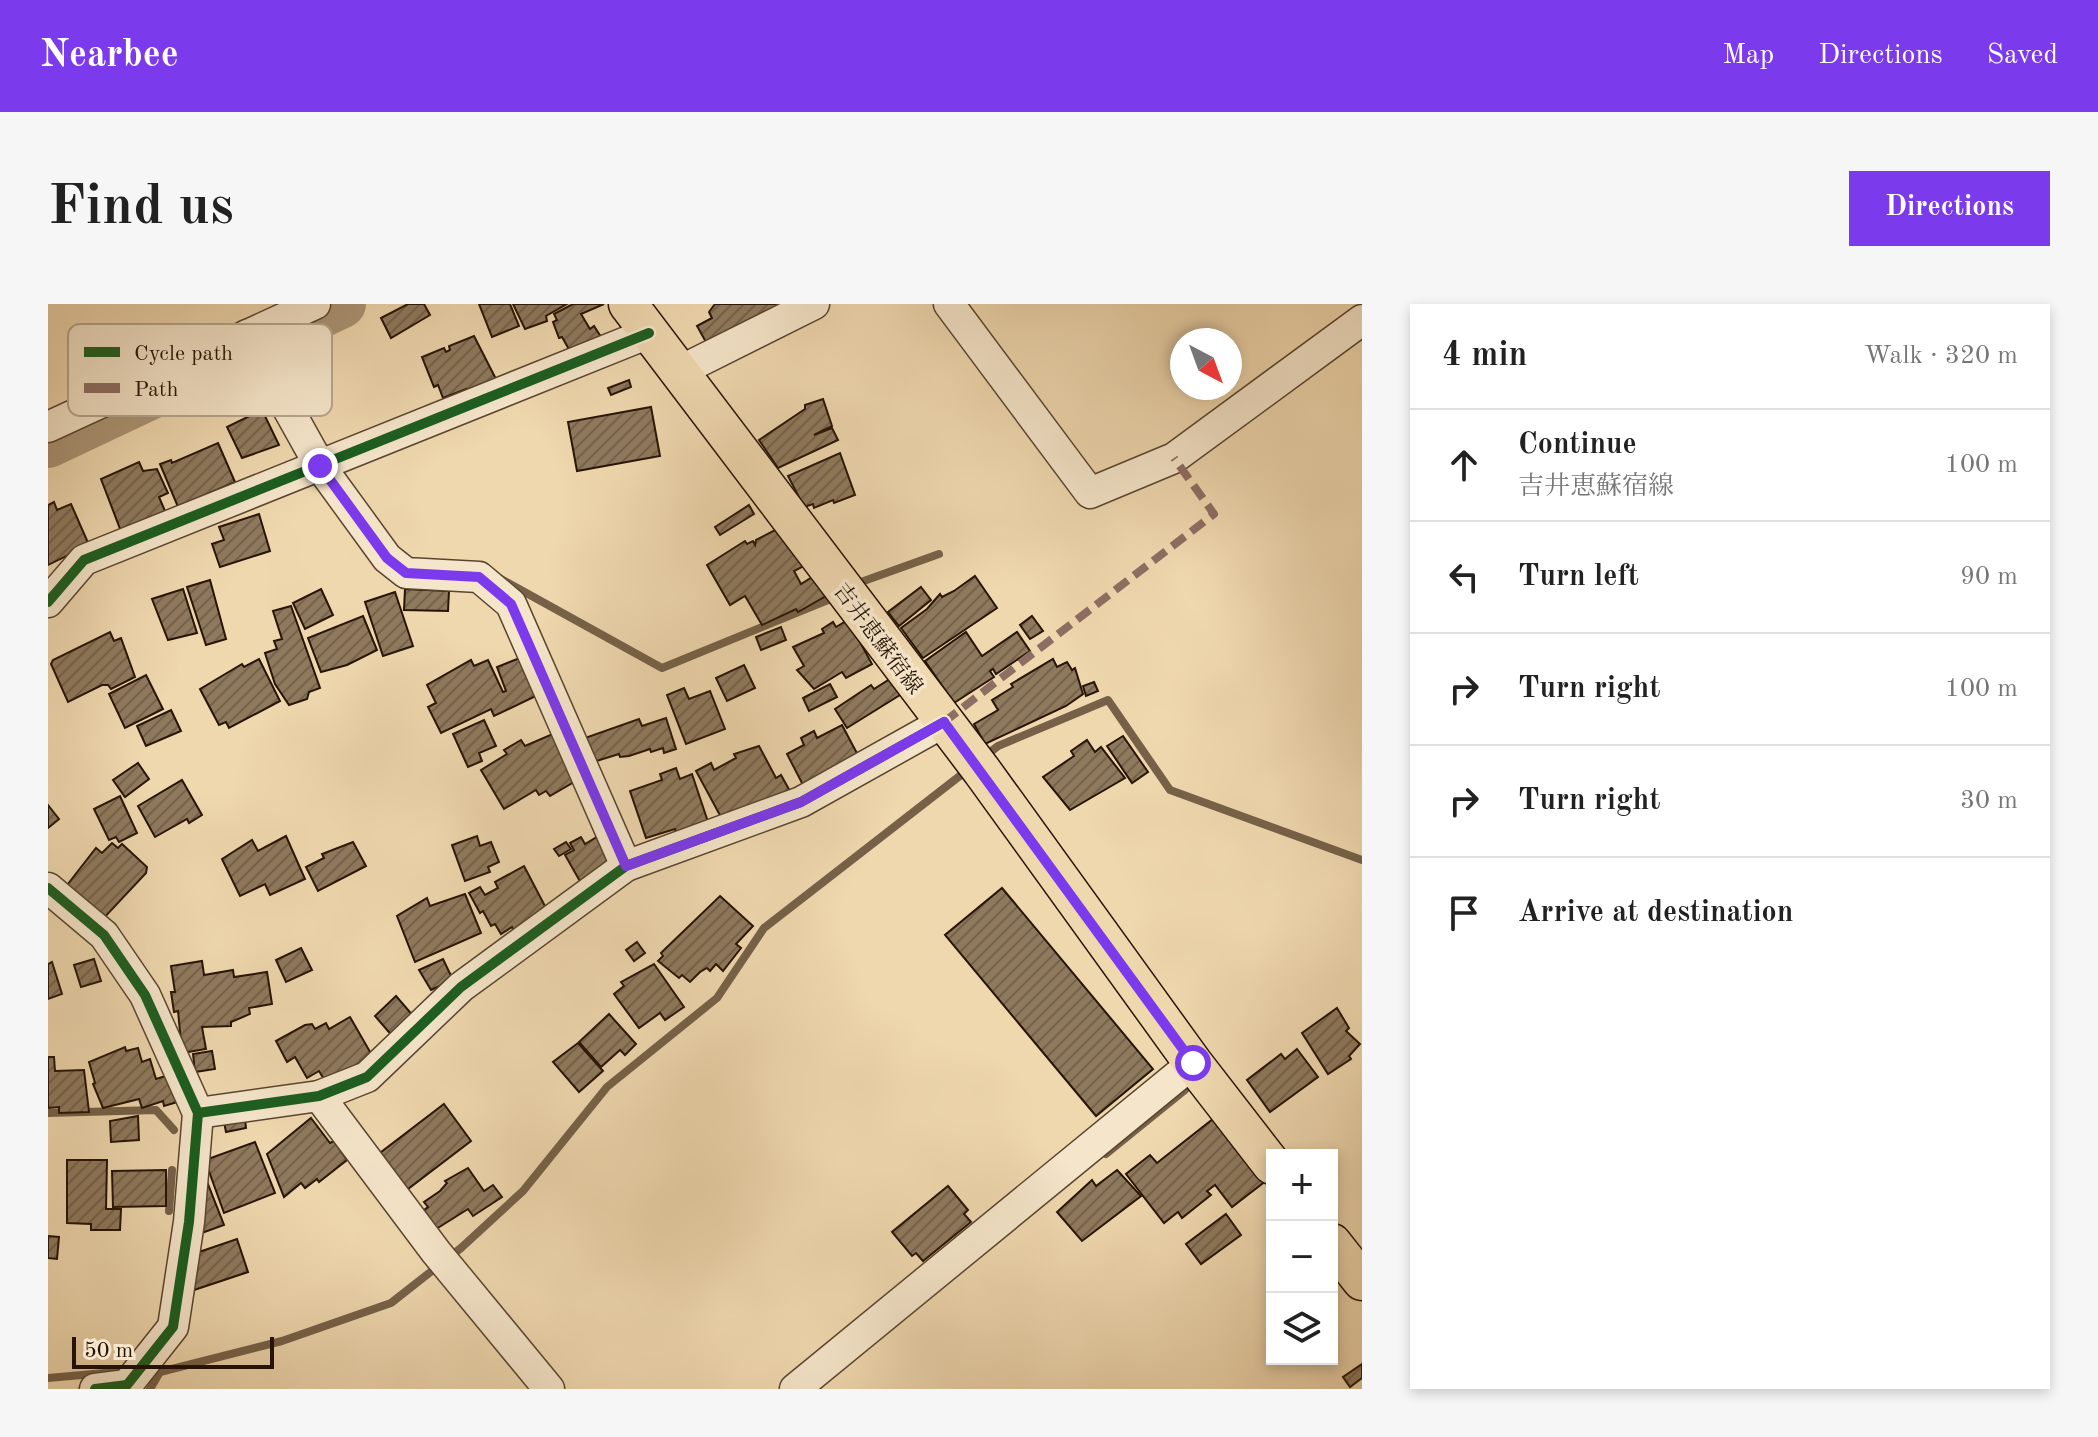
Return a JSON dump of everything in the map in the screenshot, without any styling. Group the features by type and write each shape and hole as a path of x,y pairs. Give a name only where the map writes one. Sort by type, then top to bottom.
{"main road":[{"name":"吉井恵蘇宿線","path":"639,318 975,761 1193,1063 1266,1157"},
{"path":"1338,1251 1362,1281"}],"street":[{"path":"271,324 315,304"},
{"path":"678,372 814,304"},
{"path":"949,304 1090,493 1174,458 1362,320"},
{"path":"48,602 84,560 320,466 639,318"},
{"path":"48,427 72,416"},
{"path":"292,416 320,466 387,558 406,573 479,577 511,604 626,866"},
{"path":"198,1113 319,1096 367,1077 461,987 626,866 801,802 944,722"},
{"path":"48,888 104,935 145,995 198,1113 189,1222 173,1327 127,1387 95,1389"},
{"path":"795,1389 1193,1063"},
{"path":"319,1096 443,1260 549,1389"}],"building":[{"path":"408,304 424,304 430,315 391,338 381,318"},
{"path":"479,304 510,304 519,326 492,337"},
{"path":"513,304 567,304 546,316 547,321 525,329"},
{"path":"573,304 604,304 581,314 590,329 594,326 601,337 571,353 562,337 559,338 553,322 557,320 554,314"},
{"path":"715,304 784,304 707,344 697,326 712,318 709,312"},
{"path":"474,336 498,383 468,395 466,389 443,398 438,385 434,387 422,357 444,348 446,352 450,350 449,346"},
{"path":"629,380 631,387 611,395 608,388"},
{"path":"823,399 832,426 814,435 832,428 838,440 778,468 759,440 805,409 805,405"},
{"path":"651,407 660,456 577,471 568,422"},
{"path":"250,416 265,416 279,445 242,458 227,427"},
{"path":"218,443 235,482 178,507 160,464 171,460 172,463"},
{"path":"840,453 855,495 814,508 813,504 804,507 788,476"},
{"path":"139,462 143,471 157,469 168,493 159,497 165,511 122,534 101,479"},
{"path":"54,502 57,510 71,504 89,545 48,565 48,505"},
{"path":"749,505 754,514 720,535 715,527"},
{"path":"259,514 270,551 220,567 212,544 224,540 219,527"},
{"path":"777,529 804,566 794,571 801,584 814,576 826,596 798,612 796,609 762,625 745,596 730,605 707,565 745,541 747,544 753,541 755,545 756,540"},
{"path":"975,576 997,608 923,658 901,628 927,609 940,594 942,597 954,591"},
{"path":"210,580 226,639 206,645 187,587"},
{"path":"921,587 931,600 899,626 888,612"},
{"path":"183,589 197,633 168,640 152,599"},
{"path":"321,589 333,615 305,629 293,603"},
{"path":"405,589 449,591 448,611 404,610"},
{"path":"395,592 413,646 383,656 365,602"},
{"path":"291,606 320,688 309,692 307,699 289,705 275,684 265,653 277,649 274,641 282,639 273,611"},
{"path":"363,616 377,650 347,665 321,672 308,638"},
{"path":"1032,616 1043,631 1030,639 1020,625"},
{"path":"848,620 872,664 846,678 842,672 814,689 797,670 804,666 793,647 824,633 822,629 833,622 836,627"},
{"path":"781,627 786,640 761,650 756,637"},
{"path":"110,632 114,641 121,638 135,677 111,689 108,685 102,685 68,702 51,664 53,660"},
{"path":"966,632 982,656 1017,632 1030,651 996,674 993,669 990,671 994,677 954,703 925,661"},
{"path":"525,656 540,694 494,716 491,709 441,733 428,707 436,703 427,685 471,660 474,666 488,660 503,692 506,691 497,667"},
{"path":"259,659 280,701 229,728 226,722 219,725 200,689 242,664 244,667"},
{"path":"1053,659 1057,667 1067,662 1072,670 1075,668 1083,694 1066,706 985,744 974,724 998,710 992,700 1013,687 1011,684"},
{"path":"744,665 755,688 727,701 716,678"},
{"path":"146,675 163,709 125,728 109,694"},
{"path":"890,679 900,695 847,728 835,709 871,685 874,689"},
{"path":"1094,682 1098,691 1086,696 1083,686"},
{"path":"830,684 837,697 809,711 803,698"},
{"path":"684,688 689,699 710,691 725,729 686,744 667,695"},
{"path":"171,710 181,731 146,746 137,726"},
{"path":"666,718 676,749 664,753 663,748 651,752 650,749 620,757 619,754 590,763 582,739 639,719 642,726"},
{"path":"484,720 496,746 479,753 482,761 468,767 453,734"},
{"path":"842,725 859,757 803,785 787,754 804,745 801,738 814,731 817,738"},
{"path":"555,733 579,779 550,796 546,791 539,795 536,790 504,809 481,770 507,754 504,750 521,740 525,746"},
{"path":"1123,736 1148,772 1132,783 1107,746"},
{"path":"1087,740 1095,752 1101,747 1125,778 1070,810 1043,777 1074,756 1071,751"},
{"path":"759,746 776,778 781,775 791,793 722,819 696,771 711,763 714,770 736,758 734,754"},
{"path":"138,763 149,779 125,797 113,780"},
{"path":"676,768 680,779 692,774 709,825 677,836 675,829 646,838 630,791 662,780 660,774"},
{"path":"182,780 202,815 189,823 187,819 155,837 138,806"},
{"path":"120,796 137,833 119,842 116,837 109,840 94,809"},
{"path":"48,805 59,819 48,828"},
{"path":"605,832 615,863 581,883 565,855 574,850 570,843 581,837 585,844"},
{"path":"286,836 305,879 270,895 265,884 240,896 222,859 252,840 258,851"},
{"path":"477,836 480,846 491,842 499,862 488,867 490,872 465,881 452,845"},
{"path":"353,842 366,866 318,891 306,867 324,858 322,854"},
{"path":"566,842 571,849 559,856 554,849"},
{"path":"112,843 118,848 122,844 147,867 146,873 102,920 64,889 96,848 102,853"},
{"path":"524,866 547,910 514,932 512,927 501,934 495,924 491,926 483,911 480,913 469,893 480,887 485,895 498,888 495,882"},
{"path":"1002,888 1153,1069 1096,1116 945,935"},
{"path":"465,894 481,933 415,962 397,916 427,898 430,906"},
{"path":"720,896 753,926 736,944 741,948 723,971 716,964 710,971 707,968 700,972 690,982 682,975 679,978 658,961 663,956 661,953"},
{"path":"637,942 645,953 634,961 626,950"},
{"path":"301,948 312,970 286,982 276,960"},
{"path":"94,959 101,981 81,987 74,965"},
{"path":"443,959 453,980 431,990 419,970"},
{"path":"202,961 204,975 233,970 234,977 267,972 272,1004 249,1008 250,1014 231,1022 231,1026 202,1027 206,1049 182,1053 178,1011 174,1012 171,992 175,992 171,966"},
{"path":"52,962 62,994 48,999 48,964"},
{"path":"654,964 684,1007 665,1020 660,1013 639,1028 614,994 624,986 621,982"},
{"path":"396,996 415,1018 394,1038 375,1016"},
{"path":"1337,1008 1349,1028 1346,1031 1360,1044 1349,1056 1351,1059 1328,1074 1302,1033"},
{"path":"609,1014 636,1044 625,1055 620,1050 601,1067 579,1042"},
{"path":"350,1017 373,1057 325,1081 319,1071 307,1078 295,1057 287,1062 276,1041 305,1025 312,1024 315,1029 326,1023 329,1029"},
{"path":"578,1043 603,1071 579,1092 553,1062"},
{"path":"125,1047 126,1051 138,1048 142,1062 150,1059 156,1079 175,1073 184,1100 164,1106 163,1101 142,1108 139,1099 103,1108 93,1084 89,1062"},
{"path":"1297,1049 1318,1077 1270,1112 1247,1080 1281,1054 1285,1059"},
{"path":"212,1051 215,1069 195,1072 193,1054"},
{"path":"48,1057 54,1057 55,1071 84,1070 89,1112 59,1113 59,1107 48,1108"},
{"path":"444,1104 471,1141 404,1192 376,1156"},
{"path":"1218,1115 1266,1181 1232,1207 1215,1185 1207,1191 1211,1195 1182,1218 1178,1212 1164,1223 1126,1174 1150,1155 1157,1163"},
{"path":"138,1116 139,1140 111,1142 110,1121"},
{"path":"245,1118 246,1128 226,1132 224,1122"},
{"path":"311,1118 330,1143 334,1141 347,1160 319,1182 317,1179 305,1188 301,1183 284,1197 267,1154"},
{"path":"255,1142 275,1193 224,1213 205,1160"},
{"path":"67,1160 107,1160 106,1209 121,1209 120,1230 91,1230 91,1224 67,1223"},
{"path":"468,1168 484,1191 493,1185 502,1197 473,1216 468,1209 433,1231 420,1213 428,1207 424,1202 440,1191 447,1183 445,1181"},
{"path":"166,1170 166,1206 113,1207 112,1171"},
{"path":"1117,1170 1141,1196 1082,1241 1057,1212 1092,1180 1096,1186"},
{"path":"204,1174 224,1225 199,1234"},
{"path":"948,1186 968,1210 964,1214 971,1222 923,1261 916,1253 912,1256 892,1232"},
{"path":"1226,1214 1241,1235 1201,1264 1186,1244"},
{"path":"48,1236 59,1237 57,1259 48,1258"},
{"path":"237,1239 248,1272 194,1290 196,1253"},
{"path":"1362,1364 1362,1378 1350,1387 1343,1377"}],"waterway":[{"path":"300,324 342,304"},
{"path":"48,444 107,416"},
{"path":"861,582 939,554"},
{"path":"501,579 662,668 828,600"},
{"path":"984,757 998,746 1108,700 1170,790 1362,860"},
{"path":"148,1372 160,1372 282,1341 391,1303 461,1248 523,1191 607,1087 717,998 764,928 970,768"},
{"path":"1106,1154 1185,1090"},
{"path":"48,1113 156,1110 174,1130"},
{"path":"169,1211 172,1170"},
{"path":"48,1378 127,1371"},
{"path":"150,1389 160,1372"}],"marked path":[{"path":"944,722 1214,514 1174,458"}],"cycle path":[{"path":"48,602 84,560 649,333"},
{"path":"198,1113 319,1096 367,1077 461,987 626,866 801,802 944,722"},
{"path":"48,888 104,935 145,995 198,1113 189,1222 173,1327 127,1385 95,1389"}],"route":[{"path":"320,466 387,558 406,573 479,577 511,604 626,866 738,828 801,802 944,722 1193,1063"}]}
